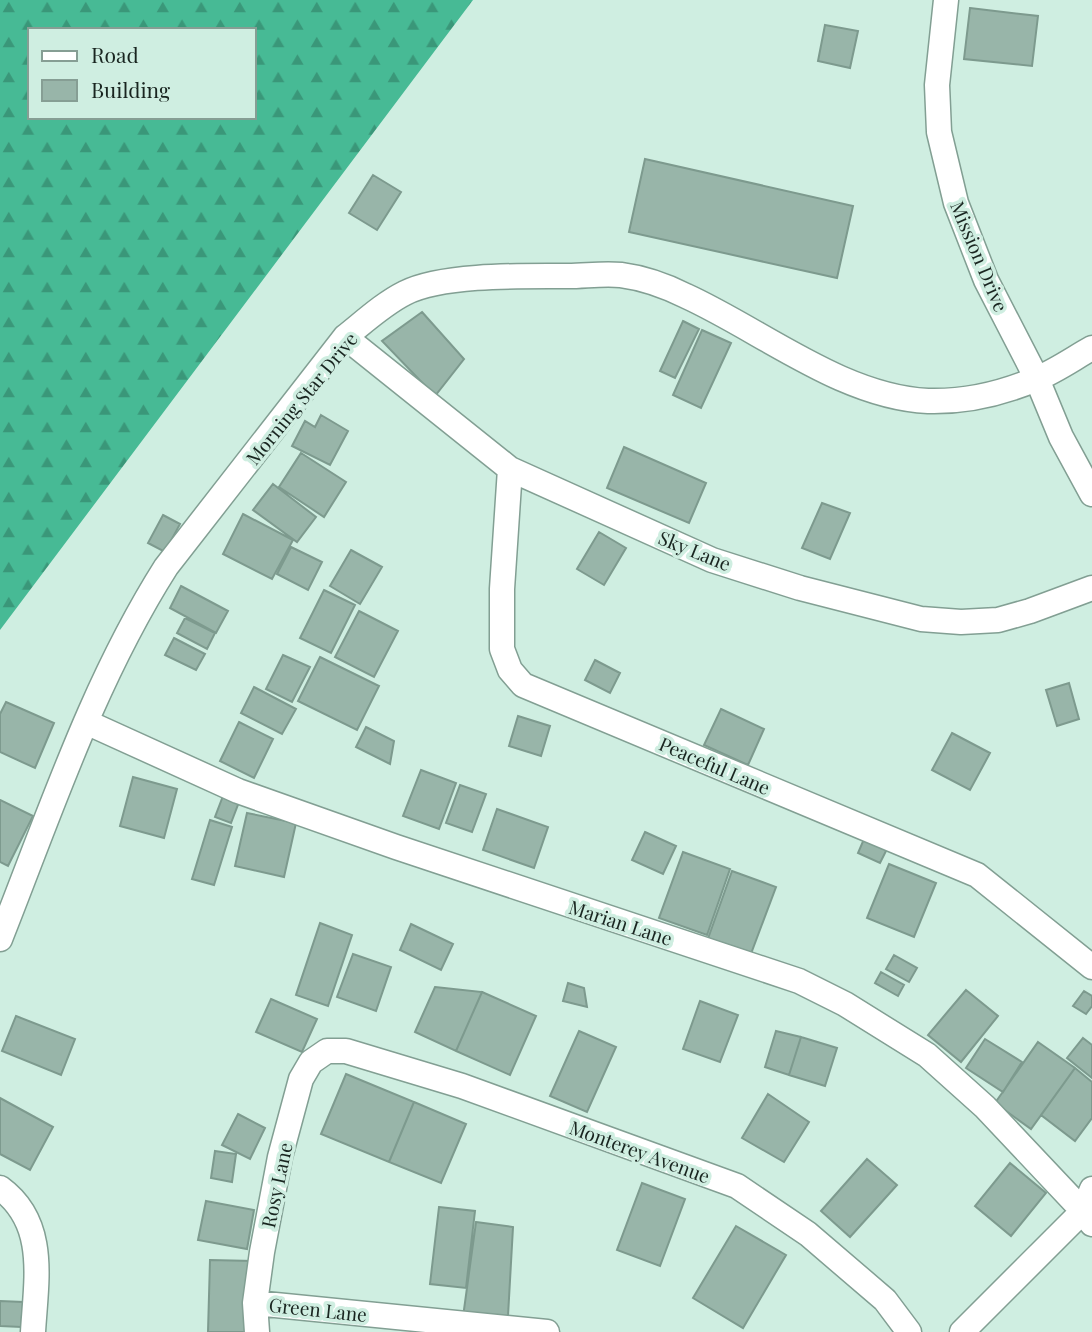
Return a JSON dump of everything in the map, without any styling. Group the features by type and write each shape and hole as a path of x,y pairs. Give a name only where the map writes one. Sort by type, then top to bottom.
{"street":[{"name":"Mission Drive","path":"946,0 937,85 939,132 956,204 986,280 1037,379 1061,437 1092,494"},
{"name":"Morning Star Drive","path":"0,939 86,722 142,605 166,567 345,337 382,307 407,292 433,284 514,276 620,275 653,282 688,296 806,362 854,383 926,401 959,400 995,393 1037,379 1092,348"},
{"name":"Sky Lane","path":"345,337 510,469 712,560 920,620 998,620 1092,588"},
{"name":"Peaceful Lane","path":"510,469 502,589 502,649 510,670 523,685 976,875 1092,967"},
{"name":"Marian Lane","path":"86,722 238,791 396,847 799,981 845,1004 926,1055 985,1107 1089,1208"},
{"name":"Rosy Lane","path":"257,1332 255,1303 280,1157 301,1079 311,1062 327,1051"},
{"name":"Monterey Avenue","path":"327,1051 346,1051 462,1086 737,1186 818,1242 885,1300 909,1332"},
{"path":"0,1188 13,1197 28,1218 38,1259 33,1332"},
{"path":"962,1332 1089,1208"},
{"name":"Green Lane","path":"255,1303 547,1332"}],"green space":[{"path":"0,0 473,0 0,630"}],"building":[{"path":"970,8 1038,16 1032,66 964,59"},
{"path":"825,25 858,31 850,68 818,61"},
{"path":"645,159 853,206 837,278 629,232"},
{"path":"373,175 401,192 377,230 349,213"},
{"path":"422,312 464,359 435,396 382,341"},
{"path":"683,321 699,329 675,378 660,371"},
{"path":"702,330 731,343 701,408 673,395"},
{"path":"321,415 348,431 330,465 292,446 305,421 315,427"},
{"path":"624,447 706,483 689,523 607,488"},
{"path":"301,453 346,482 324,517 279,487"},
{"path":"273,484 316,517 297,542 253,510"},
{"path":"822,503 850,513 830,559 802,548"},
{"path":"243,514 293,540 272,579 223,554"},
{"path":"163,515 180,524 165,552 148,543"},
{"path":"599,532 626,548 604,585 577,569"},
{"path":"291,547 322,562 308,590 277,574"},
{"path":"351,550 382,567 360,604 330,586"},
{"path":"181,586 228,611 216,633 170,608"},
{"path":"324,590 355,605 331,653 300,638"},
{"path":"359,611 398,631 374,677 335,657"},
{"path":"185,618 215,633 207,649 177,633"},
{"path":"174,638 205,654 196,670 165,655"},
{"path":"283,655 310,667 292,702 266,689"},
{"path":"320,657 379,686 357,730 298,701"},
{"path":"595,660 620,673 610,693 585,680"},
{"path":"1069,683 1079,719 1057,726 1046,690"},
{"path":"254,687 296,709 282,734 241,713"},
{"path":"6,702 54,723 35,768 0,752 0,714"},
{"path":"721,709 764,729 748,765 704,745"},
{"path":"518,716 550,726 541,756 509,746"},
{"path":"239,722 273,739 254,778 220,761"},
{"path":"366,727 394,741 390,764 356,747"},
{"path":"952,733 990,753 970,790 932,770"},
{"path":"421,770 456,783 439,829 403,816"},
{"path":"133,777 177,789 164,838 120,826"},
{"path":"460,785 486,794 472,832 446,823"},
{"path":"223,796 239,802 231,823 215,817"},
{"path":"0,800 33,816 8,866 0,862"},
{"path":"497,809 548,827 534,868 483,850"},
{"path":"247,813 296,823 284,877 235,866"},
{"path":"210,820 232,827 214,885 192,879"},
{"path":"645,832 676,846 663,874 632,860"},
{"path":"864,839 887,849 880,863 858,853"},
{"path":"683,852 730,869 707,935 659,918"},
{"path":"889,864 936,883 914,937 867,918"},
{"path":"732,871 776,887 749,959 705,947"},
{"path":"320,923 352,935 328,1006 296,995"},
{"path":"411,924 453,944 441,970 400,950"},
{"path":"353,954 391,967 376,1011 337,997"},
{"path":"894,955 917,968 909,982 886,969"},
{"path":"881,972 904,985 898,996 875,983"},
{"path":"568,983 584,988 587,1007 563,1001"},
{"path":"435,987 482,992 456,1051 415,1032"},
{"path":"966,990 998,1016 961,1062 928,1035"},
{"path":"1084,991 1092,996 1092,1006 1086,1014 1073,1006"},
{"path":"482,992 536,1016 510,1075 456,1051"},
{"path":"271,999 317,1019 302,1052 256,1032"},
{"path":"700,1001 738,1015 720,1062 683,1049"},
{"path":"16,1016 75,1039 61,1075 2,1051"},
{"path":"579,1031 616,1047 587,1112 550,1096"},
{"path":"776,1031 801,1037 789,1075 765,1067"},
{"path":"801,1037 837,1048 825,1086 789,1075"},
{"path":"1083,1038 1092,1045 1092,1078 1067,1058"},
{"path":"985,1039 1022,1062 1003,1092 966,1068"},
{"path":"1038,1042 1075,1068 1031,1129 995,1103"},
{"path":"1075,1068 1092,1082 1092,1118 1075,1141 1041,1115"},
{"path":"346,1074 414,1102 389,1162 321,1134"},
{"path":"768,1094 809,1122 784,1162 742,1138"},
{"path":"0,1098 53,1127 30,1170 0,1154"},
{"path":"414,1102 466,1124 441,1183 389,1162"},
{"path":"238,1114 265,1128 250,1159 222,1145"},
{"path":"215,1151 236,1154 232,1182 211,1178"},
{"path":"867,1159 897,1185 850,1237 821,1211"},
{"path":"1010,1163 1046,1193 1011,1236 975,1206"},
{"path":"642,1183 685,1199 660,1266 617,1250"},
{"path":"206,1201 254,1210 247,1249 198,1240"},
{"path":"439,1207 475,1211 466,1288 430,1284"},
{"path":"476,1222 513,1227 508,1316 463,1317"},
{"path":"736,1226 786,1255 743,1328 693,1298"},
{"path":"210,1260 253,1261 251,1332 208,1332"},
{"path":"0,1301 23,1302 21,1327 0,1326"}]}
